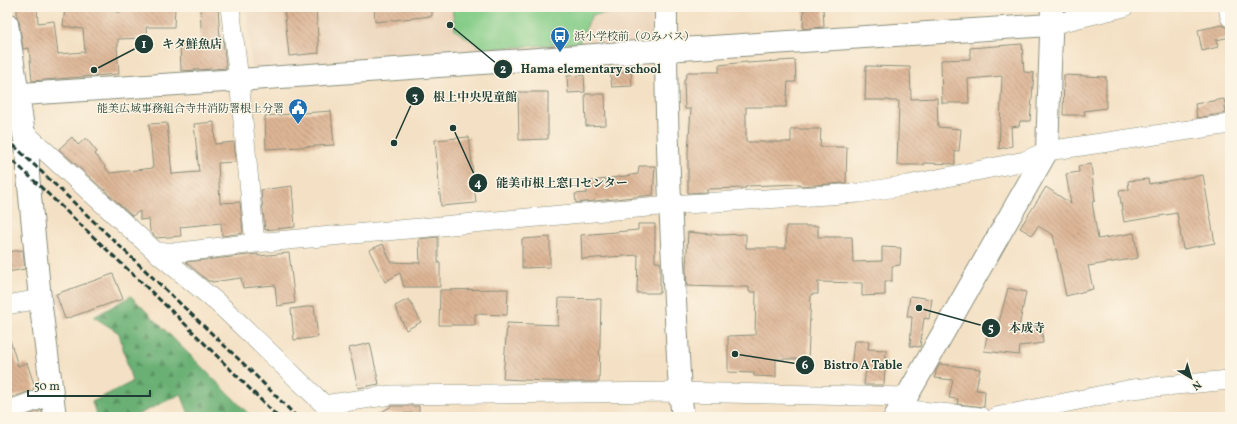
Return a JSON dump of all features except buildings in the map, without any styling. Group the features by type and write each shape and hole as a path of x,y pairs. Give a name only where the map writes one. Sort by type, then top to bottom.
{"street":[{"path":"230,7 239,80 255,243"},
{"path":"666,7 670,205 680,392 683,417"},
{"path":"13,94 239,80 666,50 1051,16 1124,7"},
{"path":"1228,7 1230,17"},
{"path":"901,407 1047,151 1051,16"},
{"path":"7,24 13,94 24,132 28,160 28,175 40,299 55,417"},
{"path":"156,252 181,252 255,243 670,205 859,193 908,185 1025,161 1047,151 1230,124"},
{"path":"24,132 156,252 219,304 331,411 391,395 680,392 901,407 981,417"},
{"path":"7,305 40,299"},
{"path":"996,417 1132,390 1230,380"},
{"path":"7,411 52,395"}],"shaded area":[{"path":"246,7 652,7 652,44 252,69"}],"green space":[{"path":"452,7 648,7 648,10 592,15 579,43 484,49 455,30"},
{"path":"131,296 252,417 190,417 181,394 133,417 97,417 92,402 132,382 119,333 94,317"}],"railway":[{"path":"7,139 248,368 297,417"},
{"path":"7,155 179,318 278,417"}],"place":[{"name":"Hama elementary school","path":"450,25"},
{"name":"浜小学校前（のみバス）","path":"560,53"},
{"name":"キタ鮮魚店","path":"94,70"},
{"name":"能美広域事務組合寺井消防署根上分署","path":"298,125"},
{"name":"能美市根上窓口センター","path":"453,128"},
{"name":"根上中央児童館","path":"394,143"},
{"name":"本成寺","path":"919,308"},
{"name":"Bistro A Table","path":"735,354"}]}
